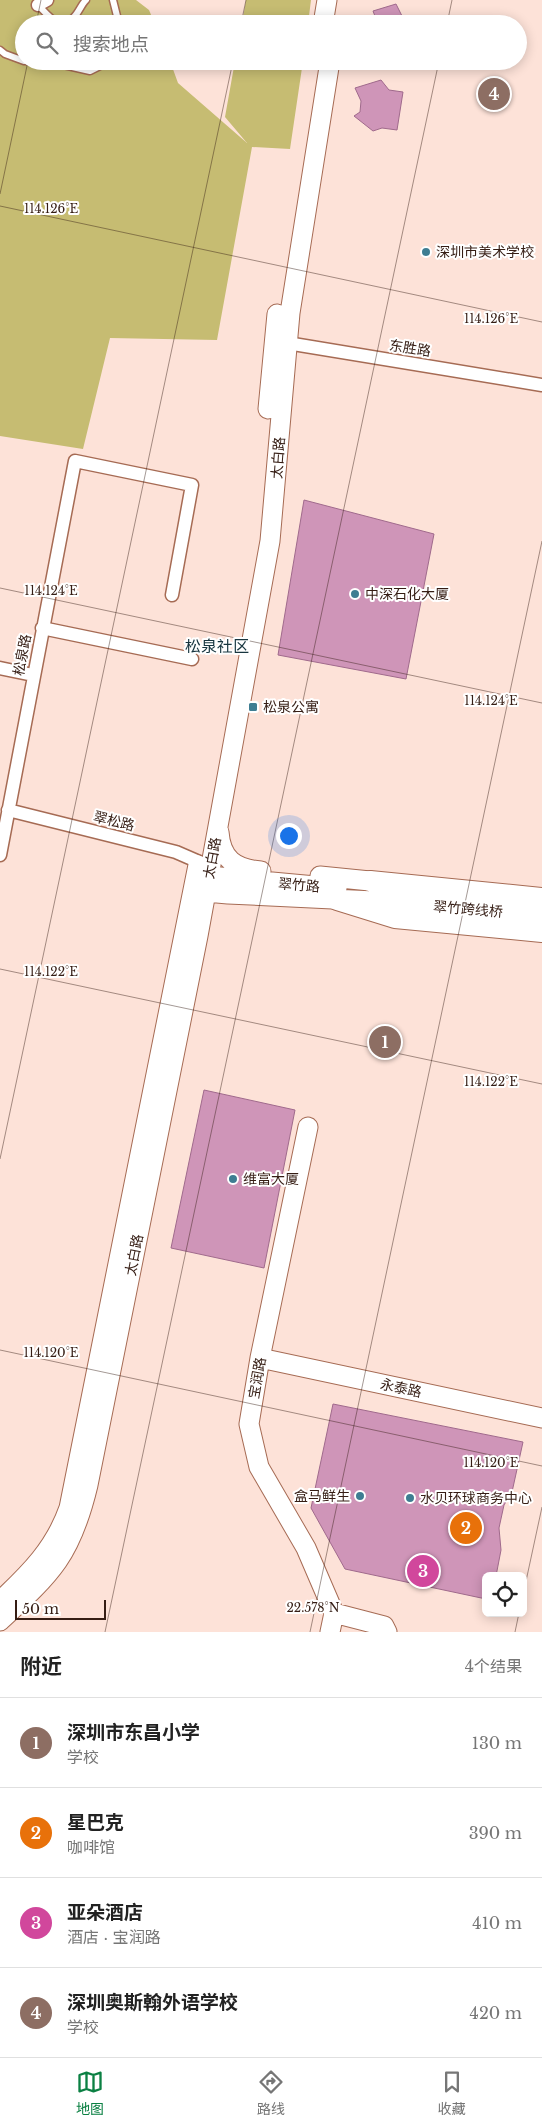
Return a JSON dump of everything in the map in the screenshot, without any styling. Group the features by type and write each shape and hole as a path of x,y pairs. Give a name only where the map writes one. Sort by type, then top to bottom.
{"main road":[{"path":"324,15 327,0"},
{"path":"338,15 340,0"},
{"name":"太白路","path":"0,1621 56,1566 69,1544 80,1515 204,875 261,522 280,342 316,70"},
{"name":"太白路","path":"0,1601 48,1552 69,1508 204,875 219,823 272,530 280,342 328,70"},
{"name":"翠竹路","path":"219,823 221,845 232,862 239,868 370,881 395,898"},
{"name":"翠竹路","path":"204,875 395,898"},
{"name":"翠竹路","path":"204,875 337,900 395,898"},
{"path":"370,881 542,898"},
{"name":"翠竹跨线桥","path":"395,898 542,906"},
{"name":"翠竹跨线桥","path":"395,898 542,916"},
{"path":"337,900 395,918 542,932"},
{"name":"宝润路","path":"308,1127 260,1358 249,1424 259,1467 306,1548 334,1613"},
{"name":"永泰路","path":"260,1358 542,1418"},
{"path":"330,1632 334,1613 384,1626 386,1632"}],"street":[{"name":"东胜路","path":"280,342 542,385"},
{"name":"松泉路","path":"0,855 75,461 192,485 172,595"},
{"path":"42,628 192,659"},
{"path":"0,668 33,675"},
{"name":"翠松路","path":"8,810 176,852 204,875"}],"lane":[{"path":"75,15 86,0"},
{"path":"113,0 117,15"},
{"path":"42,2 50,15"},
{"path":"0,50 15,58"}],"shaded area":[{"path":"0,0 136,0 149,10 151,15 15,15 15,70 173,70 178,83 247,143 225,117 233,70 302,70 290,149 252,147 217,340 110,338 83,449 0,436"},
{"path":"246,0 311,0 309,15 244,15"}],"building":[{"path":"396,4 402,15 375,15 373,11"},
{"path":"381,80 389,90 403,92 397,130 382,128 373,131 354,116 360,112 361,101 355,88"},
{"name":"中深石化大厦","path":"304,500 434,534 406,679 278,655"},
{"name":"维富大厦","path":"204,1090 295,1110 264,1268 171,1248"},
{"name":"水贝环球商务中心","path":"333,1404 523,1442 512,1492 504,1505 499,1528 501,1550 497,1572 482,1572 482,1598 345,1569 311,1508"}],"place":[{"name":"深圳奥斯翰外语学校","path":"494,94"},
{"name":"深圳市美术学校","path":"426,252"},
{"name":"中深石化大厦","path":"355,594"},
{"name":"松泉公寓","path":"253,707"},
{"name":"深圳市东昌小学","path":"385,1042"},
{"name":"维富大厦","path":"233,1179"},
{"name":"盒马鲜生","path":"360,1496"},
{"name":"水贝环球商务中心","path":"410,1498"},
{"name":"星巴克","path":"466,1528"},
{"name":"亚朵酒店","path":"423,1571"}],"district":[{"name":"松泉社区","path":"217,646"}]}
